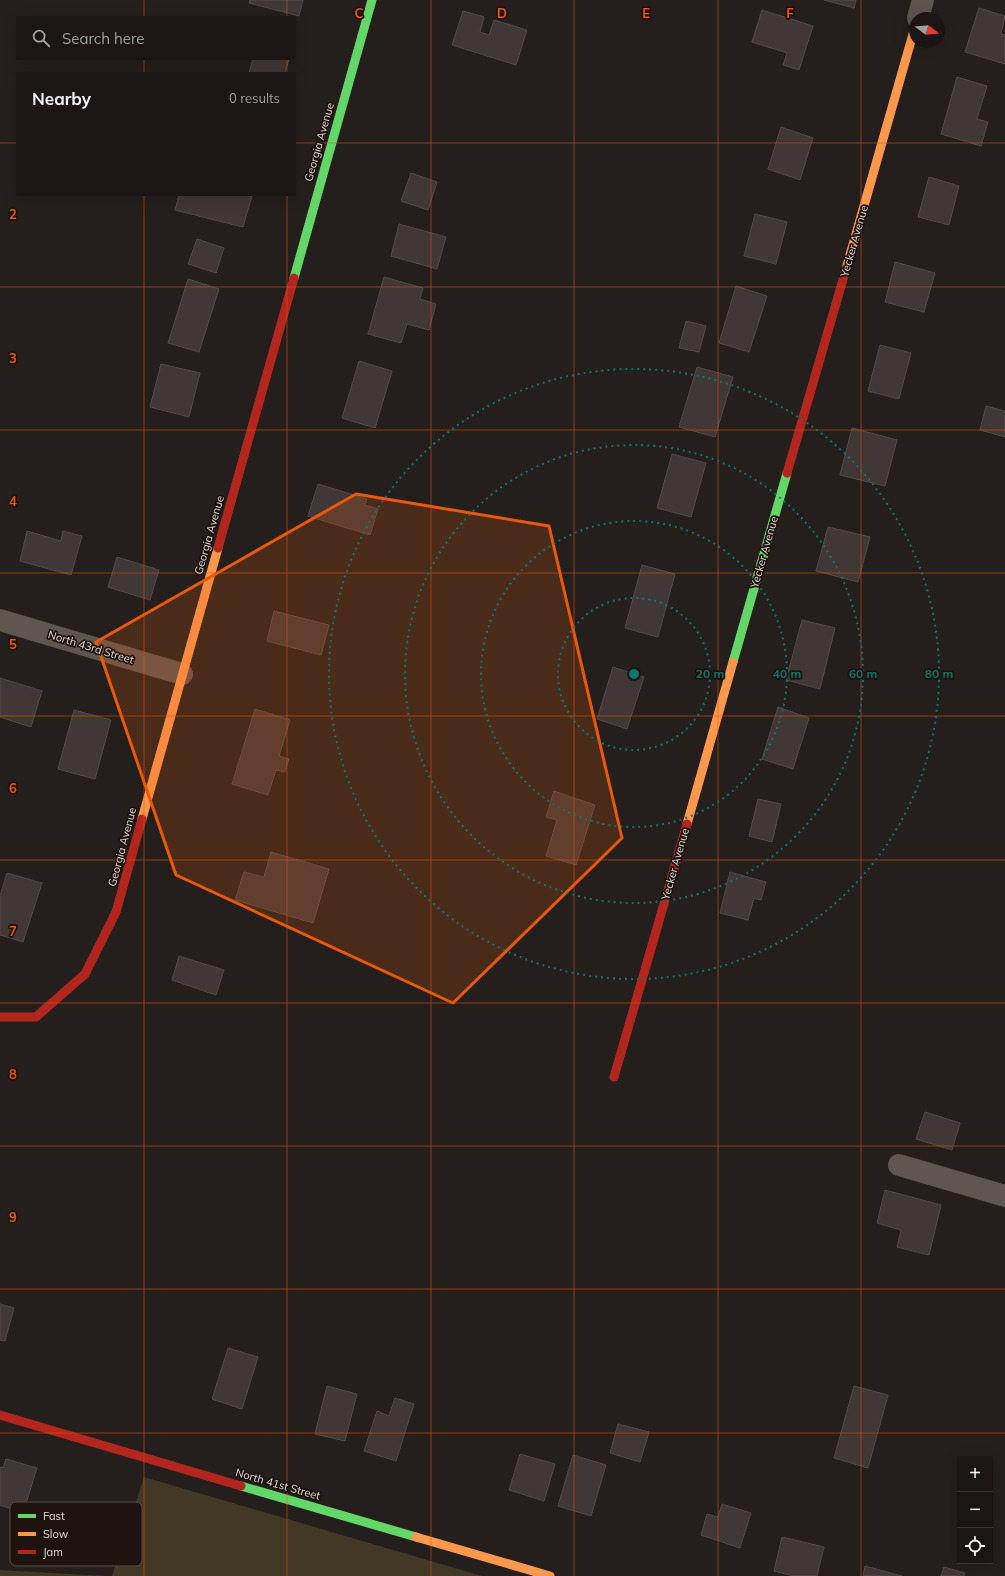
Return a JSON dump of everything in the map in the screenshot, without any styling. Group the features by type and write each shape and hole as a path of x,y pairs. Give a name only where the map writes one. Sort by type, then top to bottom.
{"street":[{"name":"Georgia Avenue","path":"0,1017 36,1017 85,974 116,912 372,0"},
{"path":"920,12 923,0"},
{"name":"Yecker Avenue","path":"614,1077 909,48"},
{"name":"North 43rd Street","path":"0,620 182,674"},
{"path":"899,1165 1005,1196"},
{"name":"North 41st Street","path":"0,1415 550,1576"}],"highlighted area":[{"path":"356,494 549,526 622,838 453,1003 176,875 96,642"}],"shaded area":[{"path":"144,1477 482,1576 112,1576 115,1566 142,1566 142,1502 136,1502"},
{"path":"0,1570 106,1576 0,1576"}],"building":[{"path":"250,0 303,0 299,16 249,3"},
{"path":"824,0 856,0 854,8"},
{"path":"979,8 1005,16 1001,34 1005,35 1005,64 965,52"},
{"path":"762,10 813,26 799,70 783,65 787,53 752,42"},
{"path":"463,11 484,17 480,32 489,35 494,20 527,30 516,65 452,45"},
{"path":"253,60 289,60 285,72 249,72"},
{"path":"957,77 987,86 977,119 988,122 981,146 941,134"},
{"path":"781,127 813,138 800,180 768,169"},
{"path":"411,173 437,182 428,210 401,201"},
{"path":"929,177 959,186 949,225 918,217"},
{"path":"179,196 252,196 243,227 175,210"},
{"path":"755,214 787,222 776,264 744,256"},
{"path":"399,224 446,237 437,269 391,256"},
{"path":"197,239 224,248 216,273 188,264"},
{"path":"895,262 935,273 924,312 885,302"},
{"path":"384,277 423,288 420,299 436,304 429,330 407,324 401,343 368,334"},
{"path":"188,279 219,289 199,352 168,343"},
{"path":"736,286 767,296 749,352 719,343"},
{"path":"686,321 706,326 699,352 679,348"},
{"path":"880,345 911,353 899,399 868,391"},
{"path":"359,361 392,371 375,428 342,418"},
{"path":"161,364 200,373 189,417 150,407"},
{"path":"697,367 733,377 715,437 679,427"},
{"path":"986,406 1005,411 1005,437 980,430"},
{"path":"852,428 897,440 885,486 840,475"},
{"path":"672,454 706,463 691,517 657,508"},
{"path":"318,484 367,499 365,505 378,509 370,535 308,516"},
{"path":"828,527 870,537 858,582 816,571"},
{"path":"27,531 61,541 63,531 82,536 71,575 20,561"},
{"path":"117,557 159,570 150,600 108,587"},
{"path":"642,565 675,574 658,637 625,628"},
{"path":"274,611 329,625 321,655 267,641"},
{"path":"802,620 835,628 820,689 786,680"},
{"path":"613,667 644,677 627,729 597,719"},
{"path":"0,678 42,691 31,727 0,717"},
{"path":"778,707 809,718 793,769 762,759"},
{"path":"255,709 290,720 279,756 289,759 285,772 276,770 268,795 232,784"},
{"path":"74,710 111,720 95,779 58,769"},
{"path":"554,791 595,805 576,865 546,856 557,820 546,817"},
{"path":"758,799 781,804 772,842 749,836"},
{"path":"271,852 329,869 313,923 235,900 244,872 264,877"},
{"path":"730,872 766,882 761,900 754,898 748,920 720,913"},
{"path":"7,873 42,883 23,942 0,935 0,896"},
{"path":"179,956 224,970 216,995 172,980"},
{"path":"925,1112 960,1123 952,1150 916,1139"},
{"path":"885,1190 941,1205 929,1255 897,1247 901,1230 877,1223"},
{"path":"0,1304 14,1308 5,1341 0,1340"},
{"path":"228,1348 258,1357 242,1409 212,1399"},
{"path":"327,1386 357,1394 345,1441 315,1434"},
{"path":"854,1386 888,1395 868,1468 834,1458"},
{"path":"395,1398 414,1404 396,1461 364,1451 377,1411 389,1416"},
{"path":"618,1424 649,1432 640,1462 610,1453"},
{"path":"520,1454 555,1464 544,1501 509,1490"},
{"path":"573,1455 606,1465 591,1516 558,1506"},
{"path":"6,1459 37,1468 26,1502 10,1502 10,1508 0,1505 0,1467 3,1468"},
{"path":"722,1504 751,1513 740,1548 701,1535 707,1514 718,1517"},
{"path":"782,1537 824,1547 817,1576 793,1576 774,1571"},
{"path":"865,1566 902,1576 863,1576"},
{"path":"944,1567 965,1573 964,1576 941,1576"}],"traffic: fast":[{"path":"294,278 372,0"},
{"path":"733,662 787,473"},
{"path":"241,1486 416,1537"}],"traffic: slow":[{"path":"846,269 909,48"},
{"path":"142,819 218,548"},
{"path":"687,824 733,662"},
{"path":"416,1537 550,1576"}],"traffic: jam":[{"path":"787,473 846,269"},
{"path":"218,548 294,278"},
{"path":"0,1017 36,1017 85,974 116,912 142,819"},
{"path":"614,1077 687,824"},
{"path":"0,1415 241,1486"}]}
